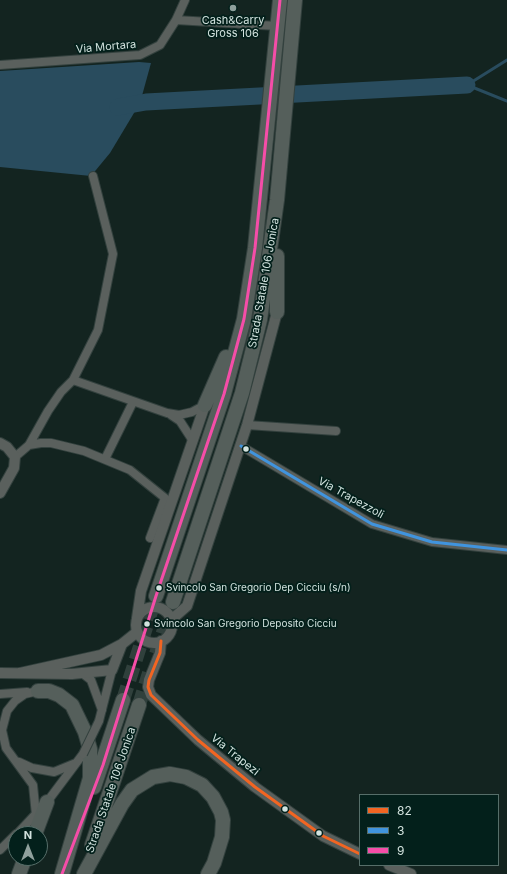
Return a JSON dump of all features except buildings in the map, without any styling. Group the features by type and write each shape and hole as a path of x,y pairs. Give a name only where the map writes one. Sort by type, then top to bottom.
{"highway":[{"name":"Strada Statale 106 Jonica","path":"156,596 224,394 244,319 255,248 280,0"},
{"name":"Strada Statale 106 Jonica","path":"173,602 242,393 260,320 278,200 295,0"},
{"path":"277,312 278,200"},
{"path":"205,405 244,319"},
{"path":"38,691 59,695 72,705 85,732 90,749 90,778 62,874"},
{"name":"Strada Statale 106 Jonica","path":"62,874 103,765 123,700"},
{"name":"Strada Statale 106 Jonica","path":"83,874 139,705"},
{"path":"83,874 122,804 132,790 153,777 170,774 186,777 202,785 213,797 221,812 223,820 222,837 214,863 208,874"},
{"path":"38,826 47,802"}],"street":[{"name":"Via Mortara","path":"0,65 140,55 160,45 176,20 185,0"},
{"path":"176,20 277,26"},
{"path":"15,457 29,445 48,411 61,392 73,380 98,330 113,254 93,176"},
{"path":"171,620 187,606 241,446 277,312"},
{"path":"73,380 166,413 178,415 192,412 205,405"},
{"path":"105,459 133,402"},
{"path":"137,618 144,610 154,608 164,611 171,620 170,632 161,641 156,643 145,641 137,632 137,618 141,591 205,405"},
{"path":"166,413 180,421 193,441"},
{"path":"247,425 336,431"},
{"path":"0,443 7,447 15,457 14,468 0,493"},
{"path":"29,445 51,443 84,451 130,470 165,498 150,538"},
{"name":"Via Trapezzoli","path":"241,446 372,524 432,542 507,550"},
{"path":"20,673 101,655 122,644 137,632"},
{"name":"Via Trapezi","path":"161,641 160,653 149,680 148,687 151,695 198,740 255,787 324,836 359,854"},
{"path":"24,826 36,815 79,762 99,721 112,670 122,644"},
{"path":"101,655 109,660 112,670"},
{"path":"0,673 82,673 112,670"},
{"path":"82,673 91,680 103,710"},
{"path":"0,694 38,691"},
{"path":"36,815 33,785 4,742 1,721 15,701 26,694 38,691"},
{"path":"15,759 32,768 54,772 79,762"},
{"path":"0,850 8,842"},
{"path":"391,866 411,874"}],"water":[{"path":"139,62 151,63 140,103 110,153 91,176 0,167 0,71"}],"waterway":[{"path":"467,85 507,60"},
{"path":"467,85 507,101"},
{"path":"118,107 146,102 467,85"}],"tunnel":[{"path":"123,700 156,596"},
{"path":"156,654 173,602"},
{"path":"139,705 149,673"}],"transit line":[{"name":"9","path":"62,874 103,765 156,596 224,394 244,319 255,248 280,0"},
{"name":"3","path":"241,446 372,524 432,542 507,550"},
{"name":"82","path":"161,641 160,653 149,680 148,687 151,695 198,740 255,787 323,836 359,854"}],"place":[{"name":"Cash&Carry Gross 106","path":"233,8"},
{"name":"Svincolo San Gregorio Dep Cicciu (s/n)","path":"159,588"},
{"name":"Svincolo San Gregorio Deposito Cicciu","path":"147,624"}]}
